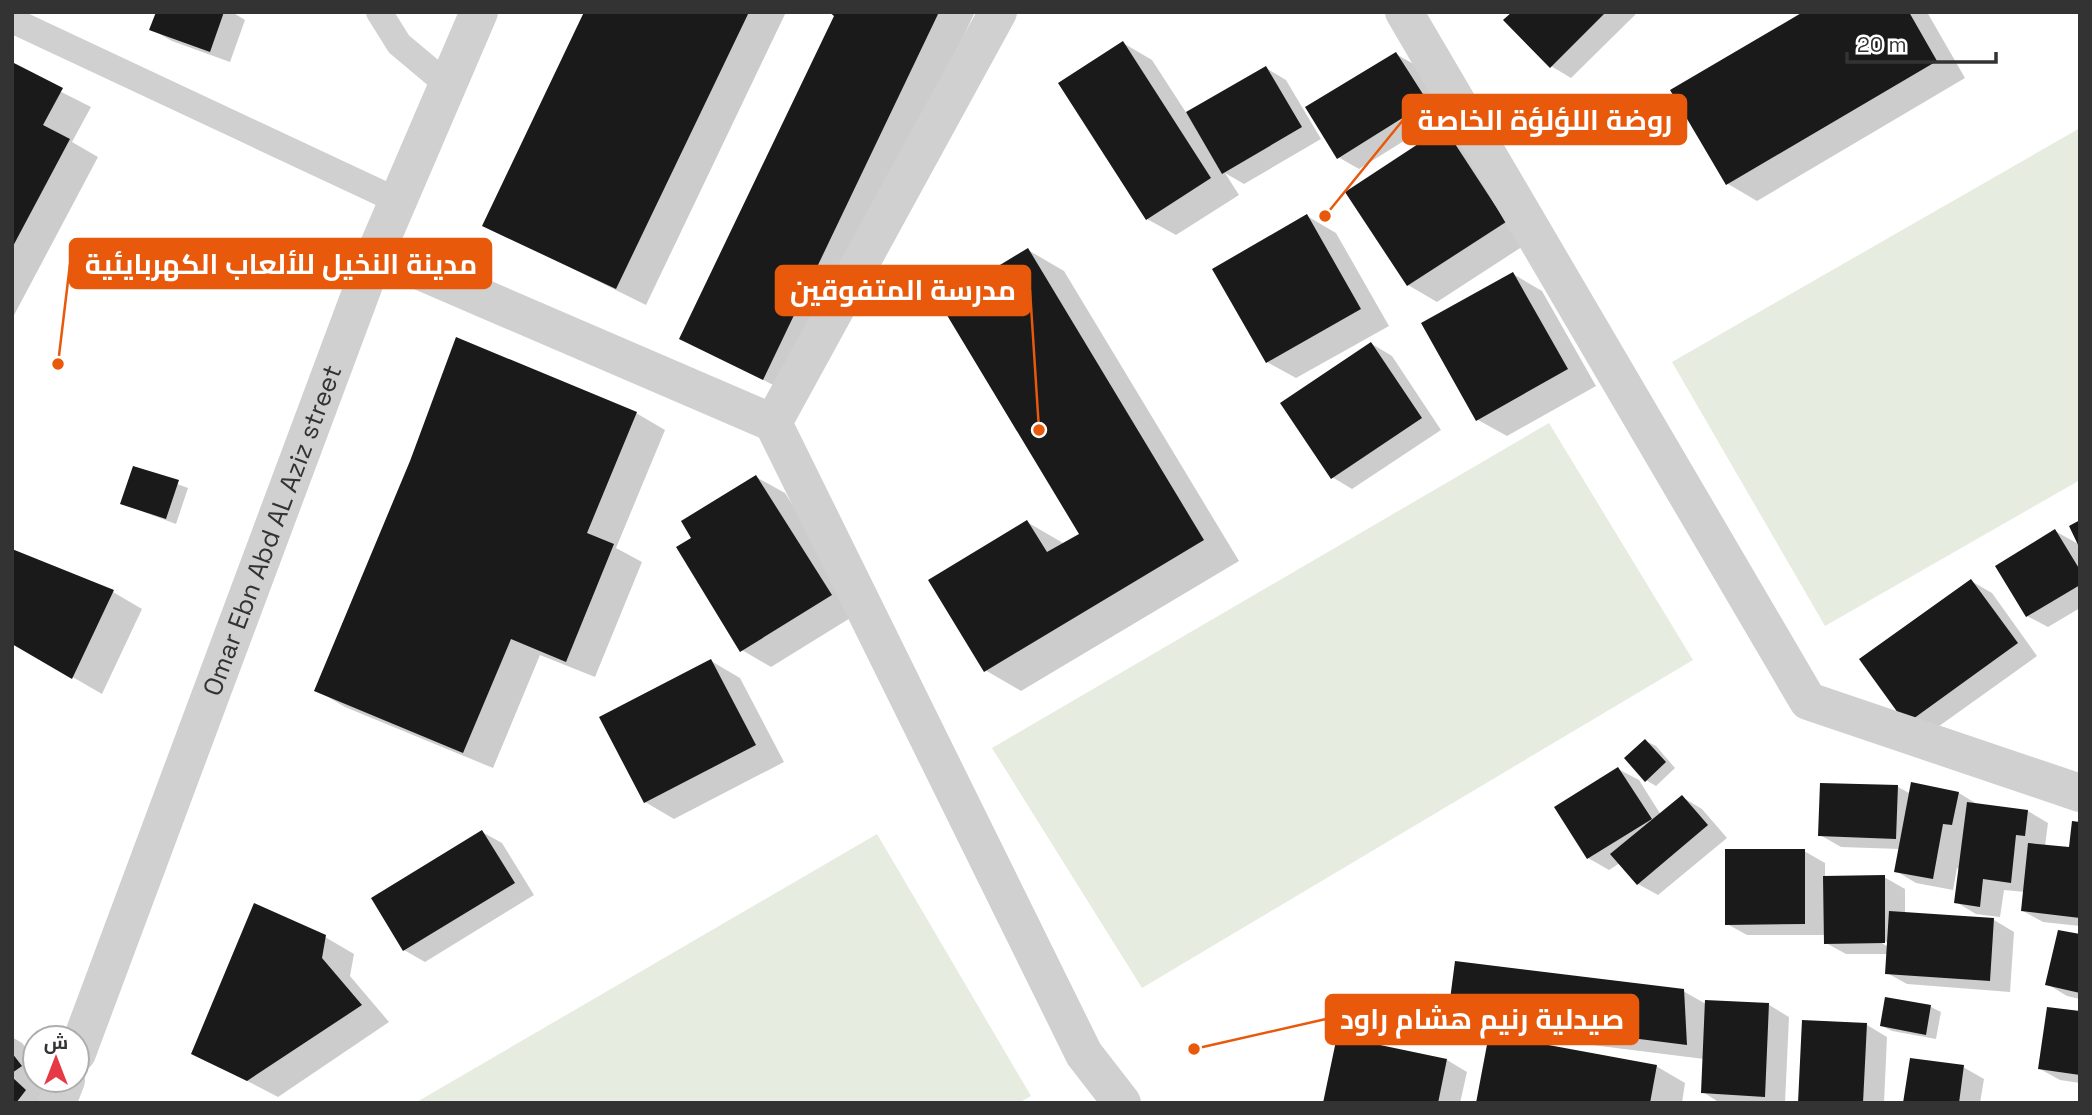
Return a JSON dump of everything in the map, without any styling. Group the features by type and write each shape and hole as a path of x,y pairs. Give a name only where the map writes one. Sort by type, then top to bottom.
{"street":[{"name":"Omar Ebn Abd AL Aziz street","path":"88,1024 376,252 449,86 478,12"},
{"path":"773,423 998,12"},
{"path":"1404,12 1808,701 2080,793"},
{"path":"376,252 773,423 1084,1054 1122,1103"}],"lane":[{"path":"379,12 387,30 399,44 449,86"},
{"path":"12,23 18,23 398,201"}],"shaded area":[{"path":"2080,128 2080,480 1825,626 1672,362"},
{"path":"1549,423 1693,660 1142,988 992,748"},
{"path":"877,834 1031,1096 1019,1103 415,1103"}],"building":[{"path":"156,12 224,12 210,52 149,30"},
{"path":"584,12 749,12 616,289 482,226"},
{"path":"829,12 939,12 763,380 679,339 834,16"},
{"path":"1512,12 1606,12 1550,68 1503,20"},
{"path":"1803,12 1909,12 1937,61 1726,185 1670,90"},
{"path":"1123,41 1211,178 1146,220 1058,83"},
{"path":"1396,52 1428,102 1337,159 1305,107"},
{"path":"12,62 63,88 43,125 70,139 12,248"},
{"path":"1266,66 1302,127 1222,174 1186,112"},
{"path":"1444,127 1506,222 1407,286 1345,192"},
{"path":"1307,214 1361,309 1266,363 1212,269"},
{"path":"1028,248 1204,540 984,672 928,580 1027,520 1047,552 1079,534 939,302"},
{"path":"1513,272 1568,369 1476,421 1421,323"},
{"path":"456,337 637,412 587,533 614,544 566,662 511,639 463,753 314,691 410,461"},
{"path":"1371,342 1422,418 1331,479 1280,403"},
{"path":"133,466 179,480 166,519 120,504"},
{"path":"756,475 832,595 740,652 676,547 691,538 681,521"},
{"path":"2080,520 2080,549 2069,526"},
{"path":"2055,529 2080,570 2080,585 2026,617 1995,566"},
{"path":"12,549 114,590 72,679 12,644"},
{"path":"1971,579 2018,643 1906,724 1859,659"},
{"path":"711,659 756,745 644,803 599,717"},
{"path":"1645,739 1666,762 1645,782 1624,758"},
{"path":"1618,767 1652,819 1587,859 1554,807"},
{"path":"1911,782 1959,792 1952,825 1943,824 1933,879 1894,872"},
{"path":"1820,783 1898,785 1896,839 1818,836"},
{"path":"1682,795 1708,825 1637,885 1610,854"},
{"path":"1967,802 2028,810 2025,836 2016,835 2011,883 1983,879 1980,907 1954,903"},
{"path":"2072,821 2080,822 2080,918 2021,911 2028,843 2069,847"},
{"path":"482,830 515,883 403,951 371,898"},
{"path":"1725,849 1805,849 1805,924 1725,925"},
{"path":"1885,875 1885,943 1824,944 1823,876"},
{"path":"254,903 326,935 322,958 362,1005 247,1081 191,1054"},
{"path":"1889,911 1994,918 1990,981 1885,974"},
{"path":"2058,930 2080,934 2080,993 2045,985"},
{"path":"1455,961 1684,989 1687,1045 1448,1015"},
{"path":"1885,997 1931,1005 1926,1035 1880,1026"},
{"path":"1705,1000 1769,1003 1765,1097 1701,1093"},
{"path":"2047,1007 2080,1011 2080,1075 2038,1069"},
{"path":"1802,1020 1867,1023 1863,1103 1798,1103"},
{"path":"1489,1034 1657,1065 1650,1103 1476,1103"},
{"path":"1337,1036 1447,1059 1438,1103 1323,1103"},
{"path":"12,1053 21,1067 12,1073"},
{"path":"1910,1058 1964,1065 1959,1103 1903,1103"},
{"path":"12,1077 21,1085 23,1094 16,1103 12,1103"}],"place":[{"name":"روضة اللؤلؤة الخاصة","path":"1325,216"},
{"name":"مدينة النخيل للألعاب الكهربايئية","path":"58,364"},
{"name":"مدرسة المتفوقين","path":"1039,430"},
{"name":"صيدلية رنيم هشام راود","path":"1194,1049"}]}
